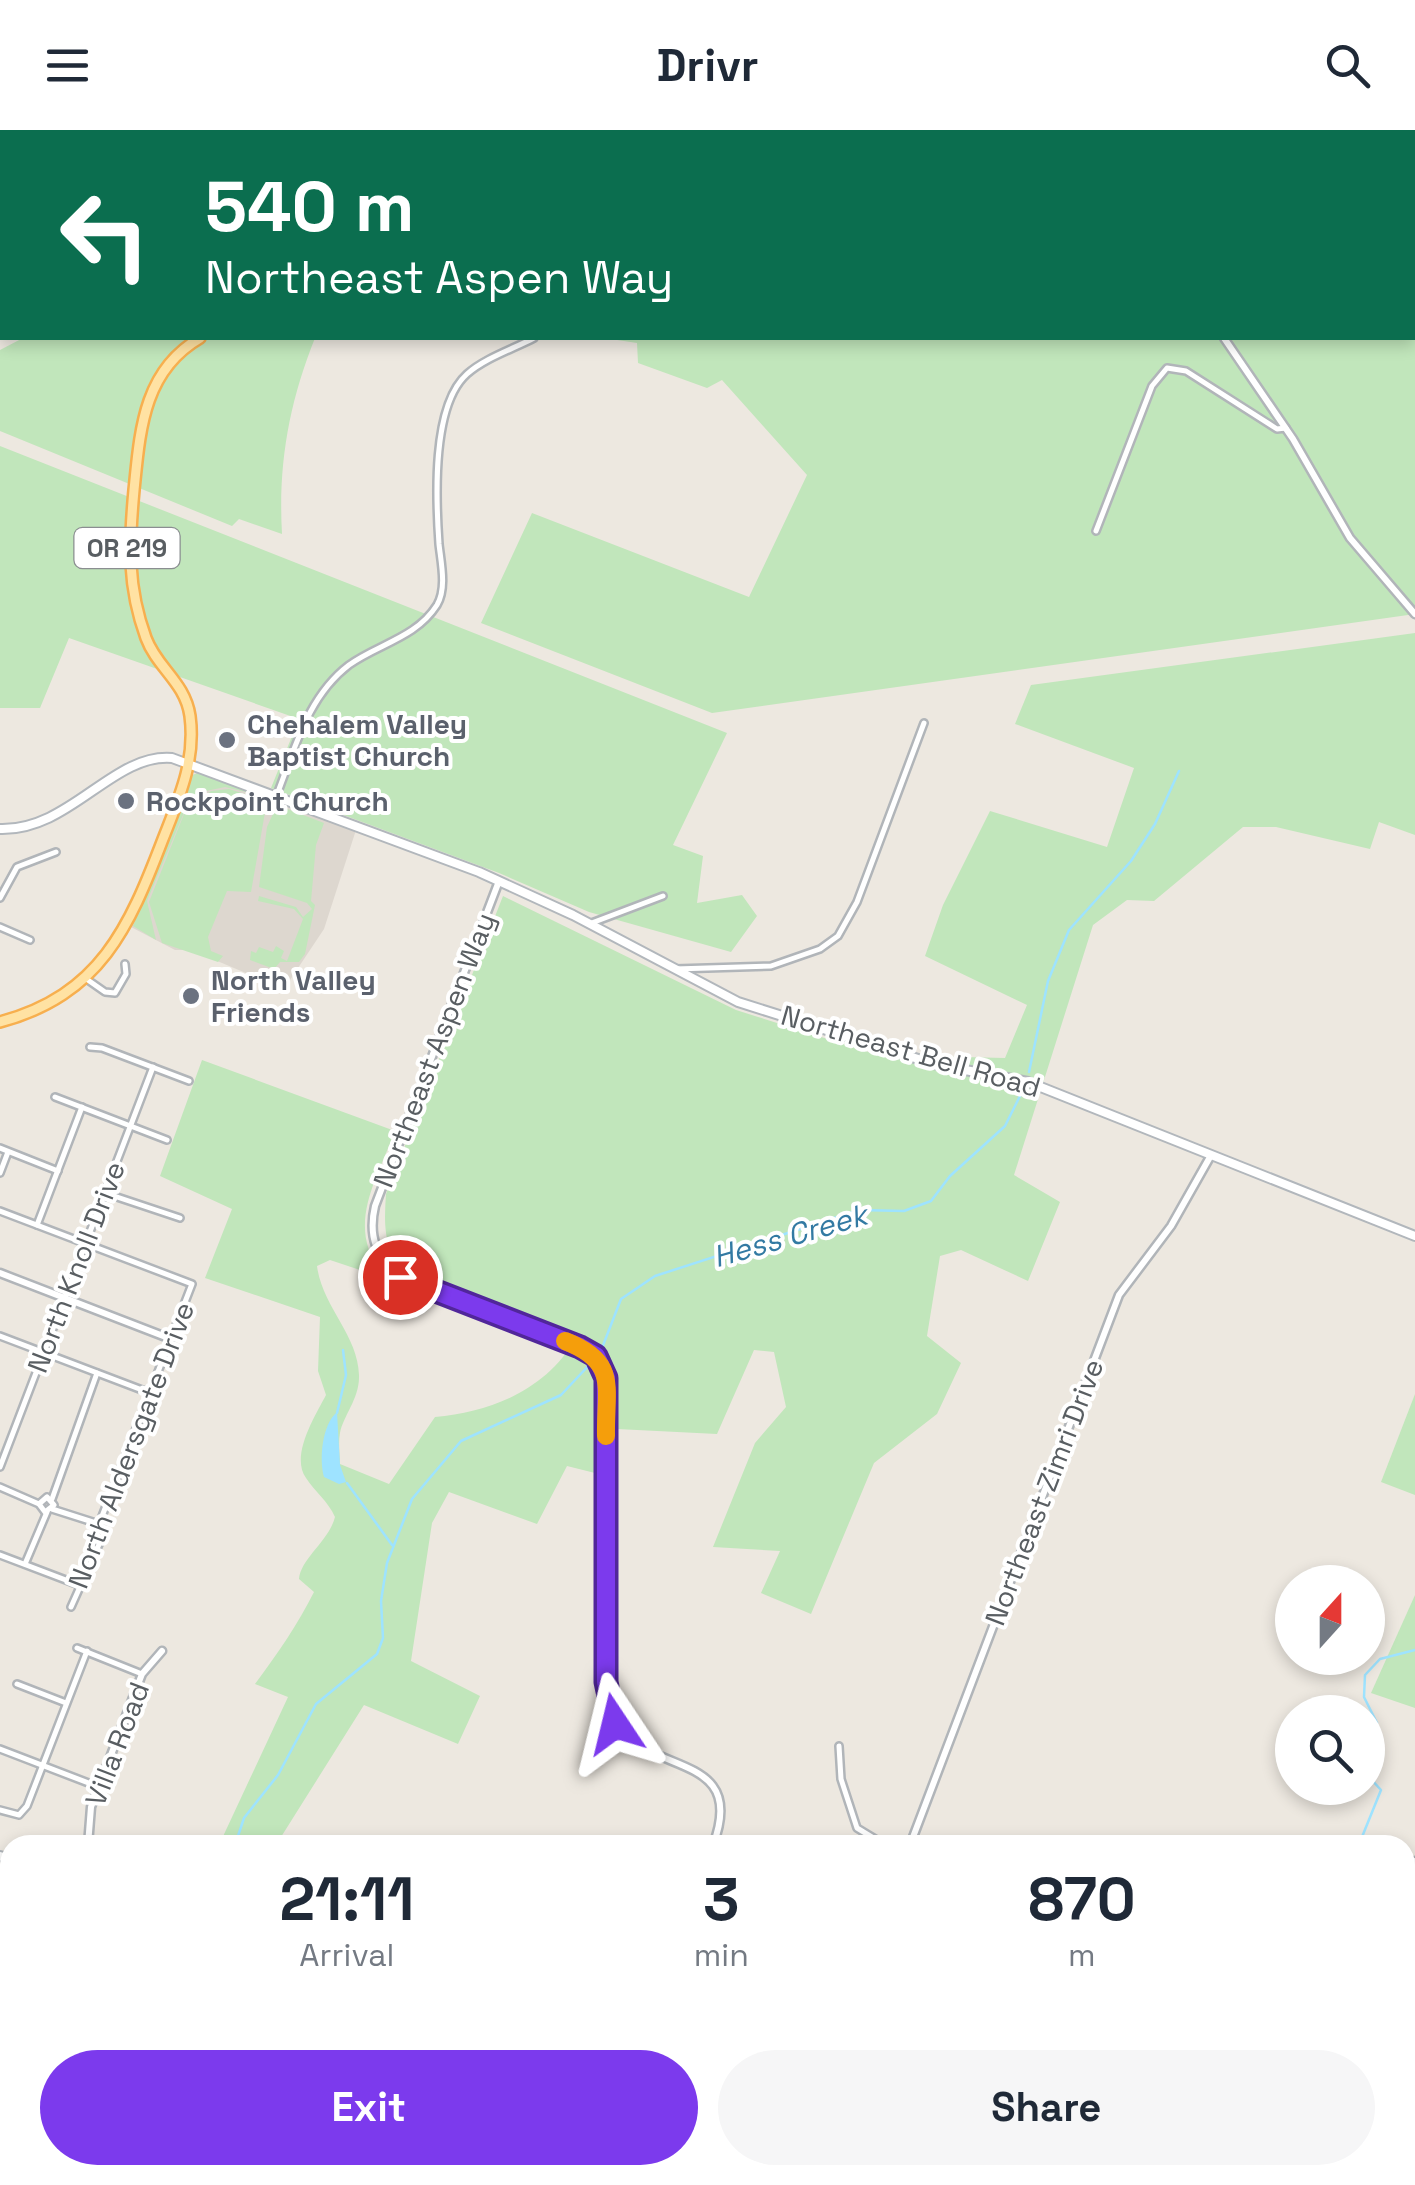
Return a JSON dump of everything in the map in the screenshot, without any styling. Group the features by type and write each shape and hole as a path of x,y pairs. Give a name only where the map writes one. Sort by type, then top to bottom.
{"main road":[{"name":"OR 219","path":"0,1022 40,1008 85,978 111,951 132,917 190,764 186,696 148,644 128,576 127,549 144,410 172,358 197,340"},
{"name":"Northeast Bell Road","path":"0,829 30,824 76,805 122,770 147,759 172,758 499,881 672,970 759,1009 934,1064 1028,1082 1415,1236"}],"street":[{"path":"276,797 319,694 353,662 402,638 436,607 442,584 434,479 442,433 459,384 484,363 530,340"},
{"path":"1225,340 1286,428 1350,538 1415,614"},
{"path":"1096,531 1152,386 1167,368 1186,371 1277,428 1286,428"},
{"path":"672,970 772,966 820,949 838,936 857,902 924,724"},
{"path":"0,898 17,866 56,852"},
{"name":"Northeast Aspen Way","path":"499,881 375,1206 372,1237 381,1258 400,1277 580,1347 601,1363 606,1378 610,1714 620,1732 640,1748 696,1770 712,1782 722,1814 716,1835"},
{"path":"589,924 663,896"},
{"path":"0,927 30,940"},
{"path":"85,978 104,992 115,993 126,974 125,964"},
{"path":"90,1048 189,1081"},
{"name":"North Knoll Drive","path":"0,1467 153,1068"},
{"path":"55,1097 166,1140"},
{"path":"37,1225 82,1108"},
{"path":"0,1148 58,1171"},
{"path":"0,1172 8,1152"},
{"name":"Northeast Zimri Drive","path":"914,1835 1122,1289 1170,1226 1210,1157"},
{"path":"104,1193 180,1218"},
{"path":"0,1211 85,1243"},
{"name":"North Aldersgate Drive","path":"70,1607 104,1534 100,1524 192,1284 85,1243"},
{"path":"0,1273 171,1339"},
{"path":"0,1336 150,1393"},
{"path":"24,1564 96,1373"},
{"path":"0,1487 100,1524"},
{"path":"0,1555 79,1585"},
{"path":"77,1648 142,1674"},
{"path":"0,1810 23,1813 87,1651"},
{"name":"Villa Road","path":"87,1835 88,1817 142,1674 162,1651"},
{"path":"17,1684 66,1703"},
{"path":"839,1746 841,1780 857,1828 869,1835"},
{"path":"0,1750 99,1787"}],"shaded area":[{"path":"201,771 356,830 324,929 284,989 191,950 175,950 131,927 192,775"}],"green space":[{"path":"19,340 314,340 287,434 282,534 239,519 232,526 0,431 0,350"},
{"path":"617,340 1415,340 1415,614 712,713 481,623 532,513 749,597 807,475 722,380 707,388 638,363 637,343"},
{"path":"0,446 727,733 673,845 703,856 697,903 742,895 757,916 731,952 589,912 499,873 271,788 299,719 69,638 40,708 0,708"},
{"path":"1415,633 1415,835 1379,822 1370,849 1276,827 1243,827 1154,901 1127,900 1093,925 1014,1175 1060,1202 1028,1281 961,1250 940,1256 927,1336 961,1363 937,1414 874,1463 811,1614 761,1593 780,1551 713,1547 755,1443 786,1407 774,1352 754,1350 717,1434 597,1428 599,1474 567,1466 537,1524 449,1492 432,1523 411,1661 480,1696 458,1744 364,1705 282,1835 224,1835 288,1697 255,1684 314,1592 299,1579 301,1571 335,1517 306,1478 301,1459 306,1436 326,1395 318,1371 320,1317 205,1278 232,1209 160,1176 202,1060 395,1131 372,1188 365,1225 374,1261 387,1279 330,1260 317,1266 320,1281 353,1347 359,1375 357,1391 340,1433 340,1464 389,1484 435,1417 477,1410 516,1395 550,1371 576,1338 405,1272 392,1255 386,1236 386,1194 503,896 736,1010 878,1055 1005,1058 1027,1005 925,956 943,905 990,811 1107,847 1134,768 1015,724 1031,685"},
{"path":"201,772 266,797 225,787 206,791 188,803 147,901 156,940 133,926 193,775"},
{"path":"229,789 267,801 251,892 227,891 208,937 211,951 223,956 218,962 162,943 149,902 186,809 211,791"},
{"path":"277,805 324,823 316,845 311,901 315,905 305,954 299,962 280,962 274,969 250,960 251,951 256,953 259,947 273,952 276,946 284,951 281,958 287,961 303,919 294,909 258,901 259,896 296,907 303,917 312,909 307,903 259,887 267,827"},
{"path":"1415,1394 1415,1495 1381,1482"},
{"path":"1415,1595 1415,1708 1371,1693 1379,1675 1385,1675 1385,1662"}],"water":[{"path":"337,1412 340,1465 346,1482 339,1484 324,1477 322,1461 325,1434"}],"waterway":[{"name":"Hess Creek","path":"1029,1072 1048,981 1069,930 1131,861 1155,824 1179,771"},
{"name":"Hess Creek","path":"602,1348 621,1299 655,1276 859,1210 904,1211 931,1201 950,1176 1005,1126 1024,1088"},
{"path":"337,1413 346,1375 343,1350"},
{"name":"Hess Creek","path":"238,1835 244,1818 278,1775 316,1704 377,1654 383,1638 381,1601 387,1563 412,1499 461,1441 561,1395 591,1363"},
{"path":"347,1483 392,1545"},
{"path":"1364,1695 1365,1675 1380,1659 1415,1650"},
{"path":"1363,1835 1375,1805"}],"slow traffic":[{"path":"565,1341 596,1356 605,1371 606,1436"}],"place":[{"name":"Chehalem Valley Baptist Church","path":"227,740"},
{"name":"Rockpoint Church","path":"126,801"},
{"name":"North Valley Friends","path":"191,996"}],"route":[{"path":"400,1277 589,1351 605,1371 606,1682 615,1724"}]}
